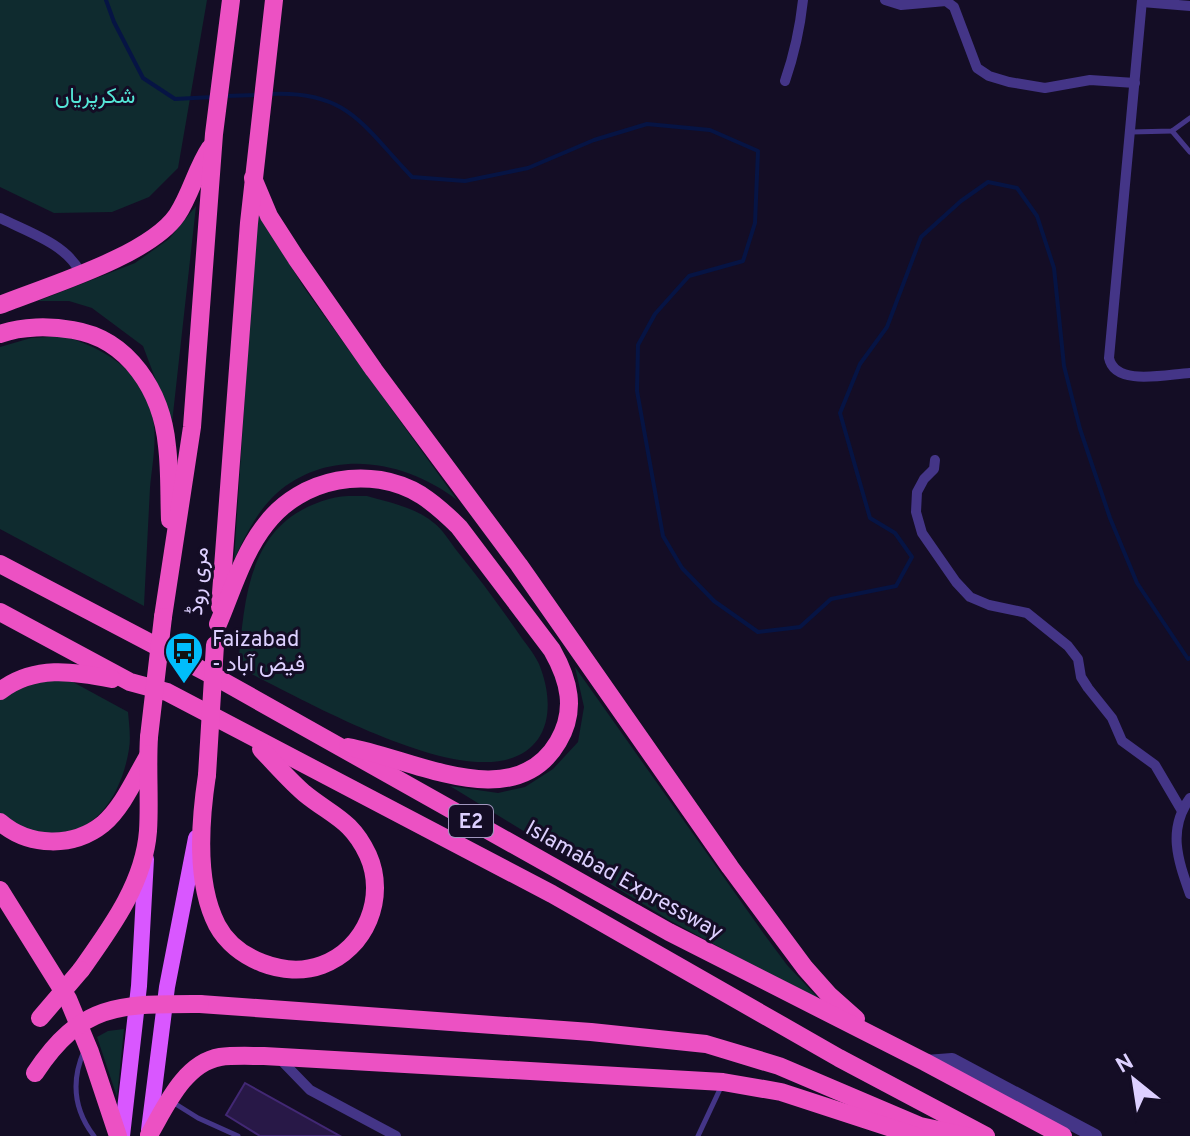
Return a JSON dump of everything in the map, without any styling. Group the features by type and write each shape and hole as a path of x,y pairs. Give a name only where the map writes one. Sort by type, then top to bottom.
{"highway":[{"name":"مری روڈ","path":"40,1018 81,970 121,915 139,870 148,834 149,747 163,617 192,427 214,138 231,0"},
{"name":"مری روڈ","path":"202,807 253,178 274,0"},
{"path":"0,305 143,245 160,233 176,217 191,191 214,138"},
{"path":"253,178 269,216 296,258 374,370 519,565 730,867 805,968 873,1036"},
{"path":"0,334 10,330 53,327 79,331 99,337 135,364 151,388 167,445 171,571"},
{"path":"218,624 251,547 278,509 313,487 351,479 373,479 419,493 459,527 552,650 564,672 570,695 569,716 561,738 540,765 522,775 503,780 461,777 373,751 334,744"},
{"path":"0,558 20,574"},
{"name":"Islamabad Expressway","path":"0,564 221,680 669,932 1063,1136"},
{"name":"E2","path":"0,612 130,682 167,692 552,894 839,1058 986,1136"},
{"path":"0,691 11,682 60,671 130,682"},
{"path":"202,807 203,873 211,907 217,924 240,951 262,963 304,969 322,965 355,943 366,929 375,895 375,878 363,845 340,816 304,793 248,736"},
{"path":"0,822 24,838 44,842 85,834 104,823 118,807 149,747"},
{"path":"0,890 68,999 120,1136"},
{"path":"35,1073 61,1038 98,1015 116,1008 144,1004 200,1004 591,1032 706,1044 779,1066 920,1126 967,1136"},
{"path":"149,1136 184,1079 202,1063 217,1057 278,1057 723,1082 781,1092 916,1136"}],"main road":[{"name":"مری روڈ","path":"149,1136 167,987 202,807"},
{"path":"120,1136 139,986 148,834"}],"street":[{"path":"785,81 796,47 803,0"},
{"path":"885,0 901,5 946,1 954,7 977,68 989,76 1045,88 1090,80 1135,83"},
{"path":"1190,6 1142,1 1109,358 1111,367 1129,376 1190,373"},
{"path":"0,218 65,252 80,272"},
{"path":"935,460 934,469 917,492 916,512 922,533 947,570 970,597 989,605 1027,613 1068,646 1078,659 1081,677 1112,718 1122,741 1155,765 1182,811"},
{"path":"1190,798 1182,811 1175,838 1177,856 1190,894"},
{"path":"278,1057 310,1090 396,1136"},
{"path":"925,1062 952,1060 1095,1136"}],"lane":[{"path":"1130,132 1172,131 1190,118"},
{"path":"1172,131 1190,152"},
{"path":"87,1044 74,1079 84,1123 94,1136"},
{"path":"698,1136 723,1082"},
{"path":"169,1101 238,1136"}],"green space":[{"name":"شکرپریاں","path":"0,0 207,0 178,168 149,197 112,212 54,213 0,187"},
{"path":"196,206 172,423 143,346 92,308 69,301 38,301 135,263 169,239"},
{"path":"257,212 305,289 457,500 437,486 391,468 344,464 320,469 298,478 270,500 252,524 234,560"},
{"path":"64,336 93,347 119,363 139,385 152,414 155,441 144,606 0,529 0,347 31,338"},
{"path":"367,496 411,509 437,526 535,656 545,682 547,717 534,744 522,754 506,760 485,762 457,760 426,752 359,727 238,667 248,589 255,565 266,544 281,525 302,510 334,498"},
{"path":"575,667 764,934 787,965 823,1003 669,920 450,786 498,793 525,787 553,769 578,742 584,707"},
{"path":"44,680 71,681 128,712 129,749 113,796 104,810 92,820 79,829 64,833 34,832 0,814 0,700 7,694"},
{"path":"124,1029 117,1097 97,1037 108,1031"}],"building":[{"path":"245,1083 340,1136 260,1136 226,1115"}],"waterway":[{"path":"106,0 143,78 175,99 213,97"},
{"path":"270,94 296,94 336,105 366,127 412,177 465,181 528,168 594,140 647,124 710,130 758,151 755,223 743,261 689,276 655,314 638,345 637,391 663,536 682,568 714,601 758,632 800,627 831,599 896,586 912,557 895,533 870,518 840,413 860,364 887,327 921,237 961,201 988,182 1017,188 1037,216 1054,268 1064,366 1080,429 1110,518 1137,583 1190,658"},
{"path":"226,96 257,95"}],"place":[{"name":"Faizabad - فیض آباد","path":"184,685"}]}
